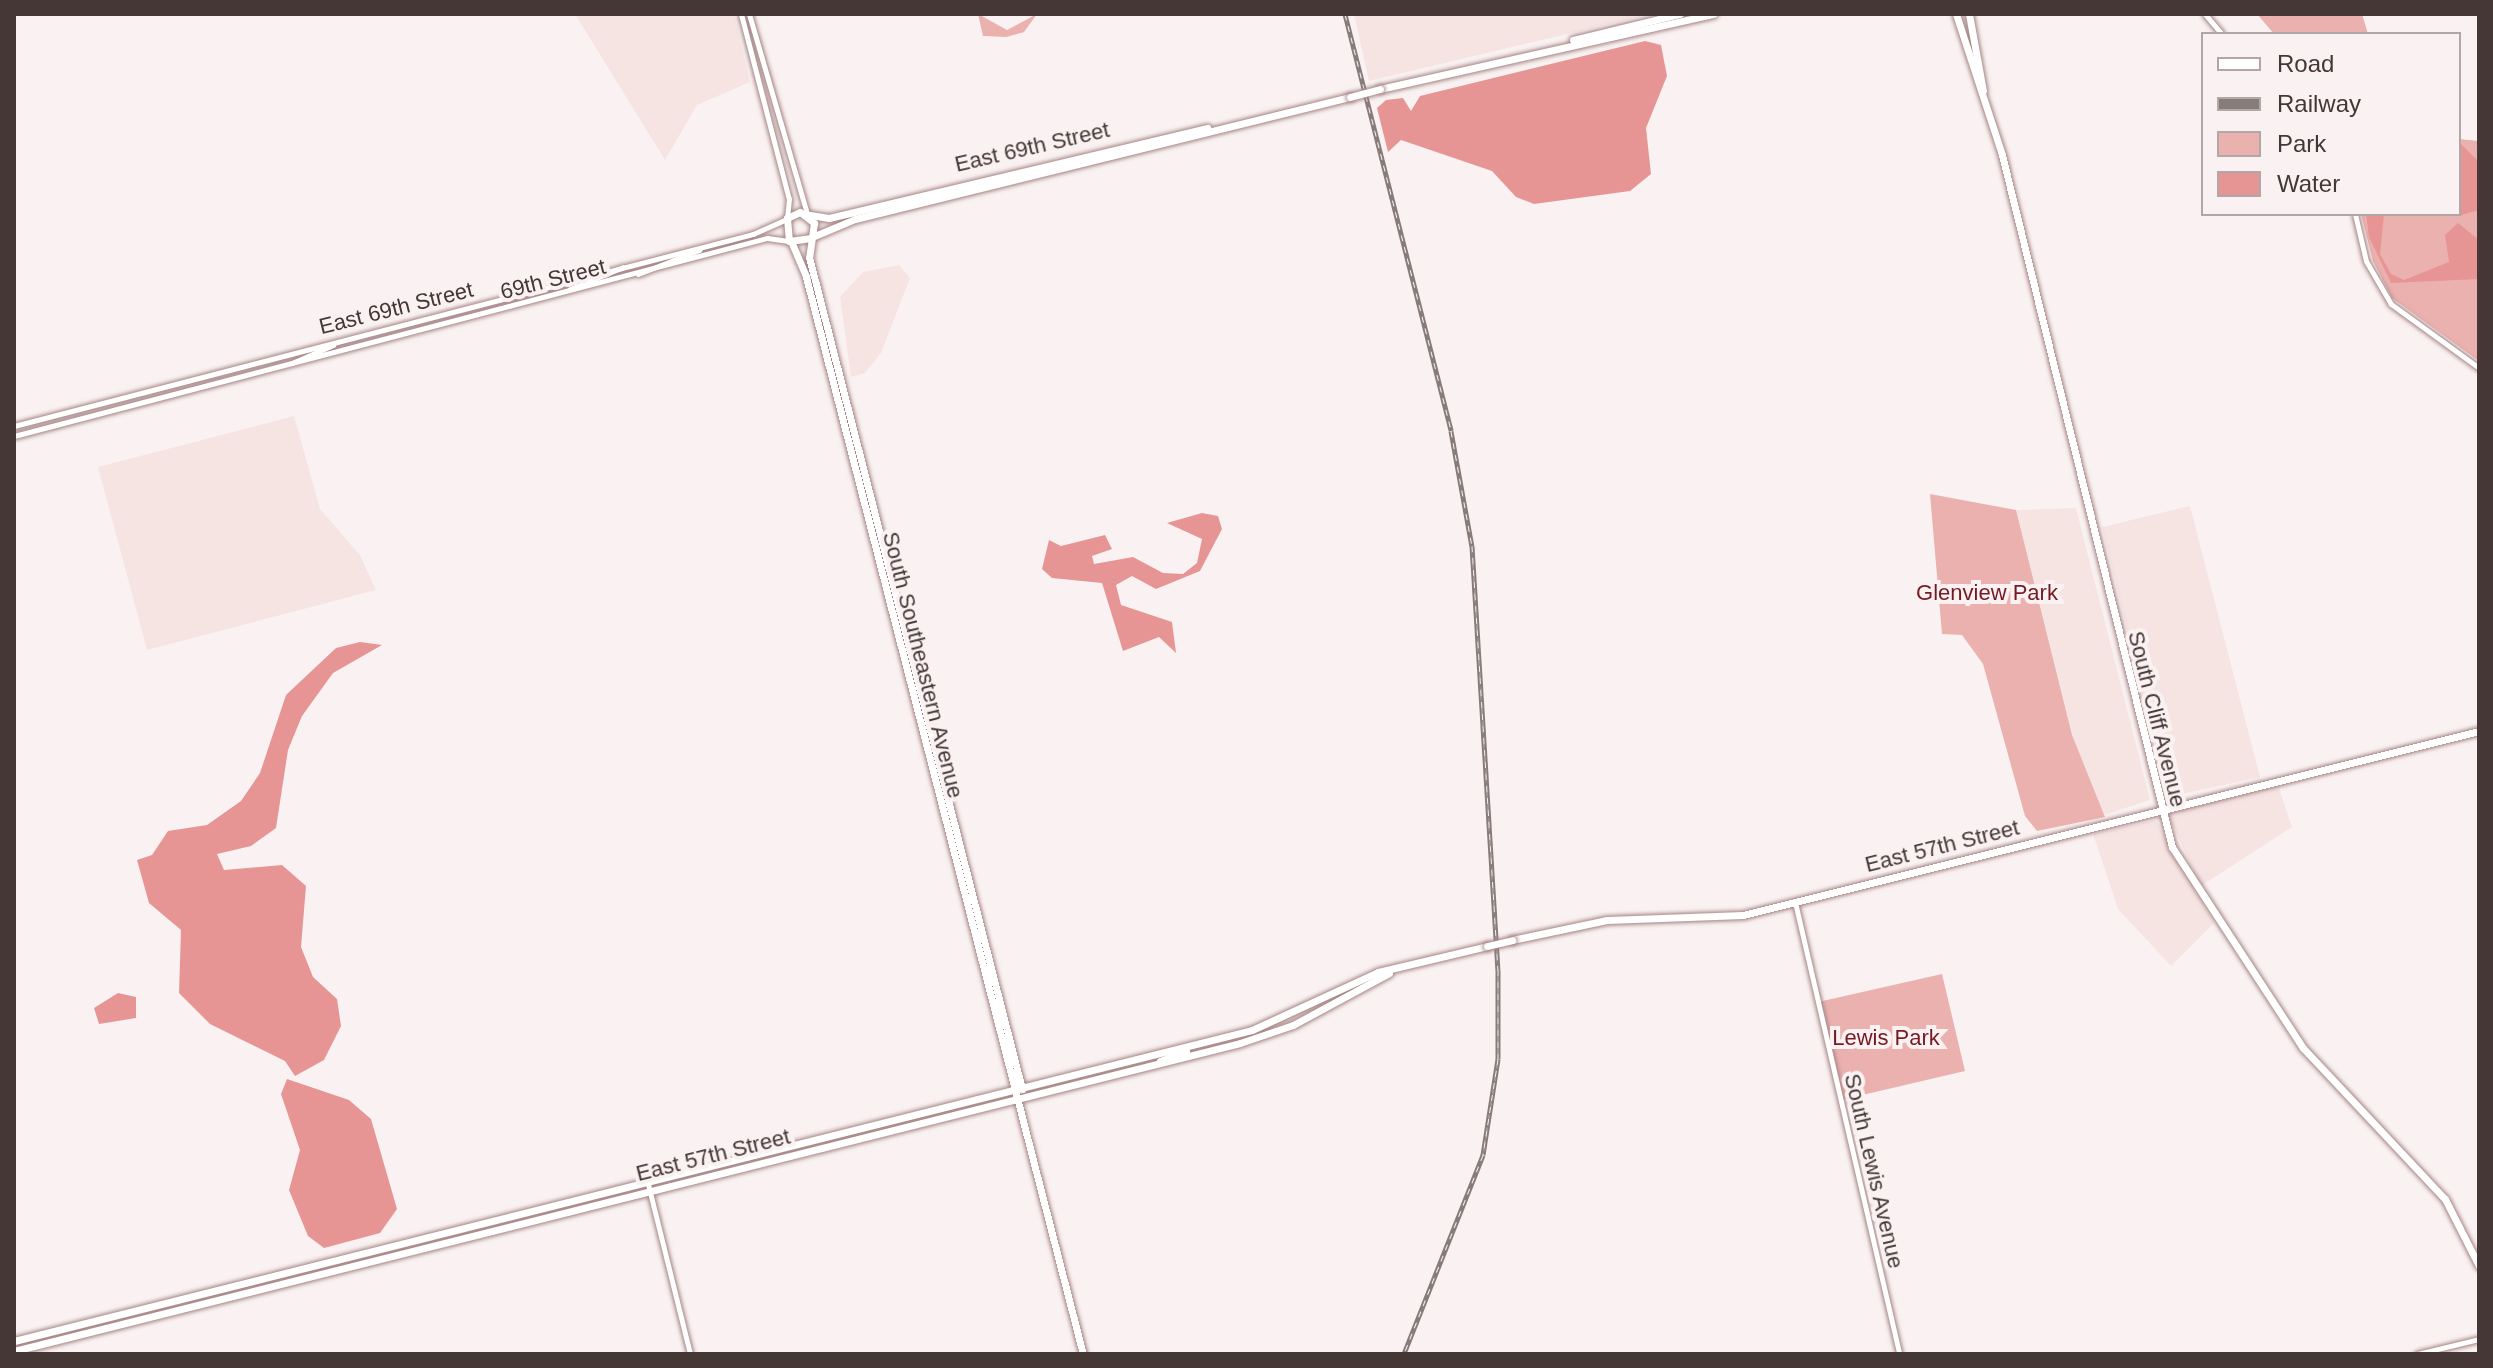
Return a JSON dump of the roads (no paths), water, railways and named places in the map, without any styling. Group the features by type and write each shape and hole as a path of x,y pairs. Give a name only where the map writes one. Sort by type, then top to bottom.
{"main road":[{"name":"East 69th Street","path":"1549,49 1680,14"},
{"name":"East 69th Street","path":"790,241 811,237 855,219 1268,116 1549,49 1714,14"},
{"name":"South Cliff Avenue","path":"1956,14 1983,91"},
{"name":"South Cliff Avenue","path":"1969,14 1983,91 2160,810 2180,864 2284,1022 2327,1077 2445,1199 2478,1261"},
{"name":"East 69th Street","path":"786,218 807,214 829,218 1097,150 1268,116"},
{"name":"South Southeastern Avenue","path":"807,214 811,237 809,257 1083,1354"},
{"name":"South Southeastern Avenue","path":"786,218 790,241 806,277 1018,1088"},
{"name":"East 57th Street","path":"14,1351 1218,1038 1410,965 1607,920 1734,917 2479,731"},
{"name":"East 57th Street","path":"14,1341 648,1185 1159,1064 1280,1030 1410,965"},
{"path":"1159,1064 1218,1038"}],"street":[{"path":"741,14 789,199 786,218"},
{"path":"749,14 807,214"},
{"path":"2205,14 2220,32"},
{"path":"2355,216 2366,261 2391,304 2479,368"},
{"name":"East 69th Street","path":"14,426 707,245 786,218"},
{"name":"69th Street","path":"324,356 767,238 790,241"},
{"path":"638,274 707,245"},
{"path":"562,293 623,267"},
{"path":"290,365 337,342"},
{"name":"East 69th Street","path":"14,436 324,356"},
{"name":"South Lewis Avenue","path":"1795,902 1899,1354"},
{"path":"648,1185 690,1354"},
{"path":"2417,1354 2479,1339"}],"water":[{"path":"1645,41 1661,45 1667,76 1646,128 1651,174 1630,191 1534,204 1516,197 1492,171 1401,140 1388,152 1377,108 1386,100 1403,98 1411,111 1420,96"},
{"path":"2461,144 2479,162 2479,210 2461,215"},
{"path":"2366,216 2384,216 2380,254 2391,274 2404,280 2449,262 2445,235 2458,223 2479,240 2479,279 2391,283 2369,237"},
{"path":"1202,513 1218,516 1222,529 1200,571 1156,589 1132,576 1116,585 1121,605 1172,622 1176,653 1159,637 1123,651 1102,583 1052,578 1042,569 1049,540 1061,546 1105,535 1112,549 1092,556 1094,564 1133,557 1163,573 1183,574 1197,563 1202,539 1167,523"},
{"path":"360,642 382,645 333,673 302,716 288,750 276,828 251,846 217,854 224,870 282,865 306,886 301,947 313,977 337,999 341,1026 324,1060 295,1076 285,1061 210,1024 179,993 181,930 149,903 137,860 152,855 168,831 207,825 241,801 260,773 286,695 336,648"},
{"path":"118,993 136,997 136,1018 99,1024 94,1008"},
{"path":"287,1079 349,1100 371,1119 397,1209 380,1233 324,1248 308,1236 289,1190 300,1150 281,1094"}],"railway":[{"path":"1345,14 1451,431 1472,546 1498,970 1498,1059 1483,1155 1404,1354"}],"park label":[{"name":"Glenview Park","path":"1987,593"},
{"name":"Lewis Park","path":"1886,1038"}]}
